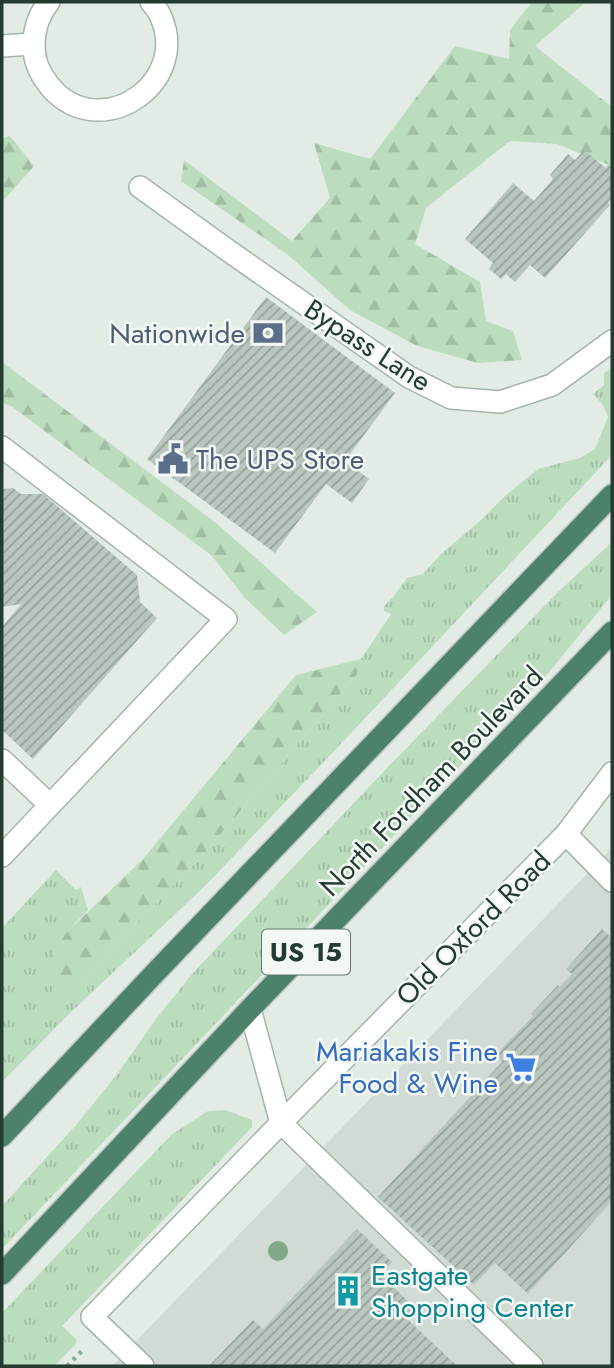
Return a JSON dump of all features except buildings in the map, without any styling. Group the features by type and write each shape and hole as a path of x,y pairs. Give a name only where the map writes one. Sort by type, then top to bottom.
{"highway":[{"path":"2,1136 612,495"},
{"name":"North Fordham Boulevard","path":"2,1274 250,1009 612,632"}],"street":[{"path":"49,2 36,26 33,44 37,66 47,85 63,99 83,108 104,110 125,106 144,94 158,78 166,58 166,36 161,15 151,2"},
{"path":"2,46 33,44"},
{"name":"Bypass Lane","path":"140,187 409,377 451,398 500,401 552,385 612,341"},
{"path":"2,447 226,619 2,856"},
{"path":"2,760 50,805"},
{"name":"Old Oxford Road","path":"143,1366 92,1317 566,834 612,773"},
{"path":"566,834 612,881"},
{"path":"250,1009 281,1123 532,1366"}],"shaded area":[{"name":"Eastgate Shopping Center","path":"612,848 612,1366 112,1366"}],"green space":[{"path":"532,2 586,2 535,46 612,107 612,166 557,144 510,141 426,208 415,244 480,282 486,321 513,331 522,360 478,363 417,346 350,310 287,254 181,181 184,160 292,241 330,198 314,143 370,159 455,46 509,59 510,30"},
{"path":"10,136 34,166 2,202 2,138"},
{"path":"2,362 216,523 317,612 284,635 245,598 211,555 11,406 2,403"},
{"path":"612,368 612,455 205,886 69,1014 2,1082 2,928 56,870 76,890 81,887 88,910 67,932 74,987 201,857 357,674 361,659 391,614 384,611 384,606 407,578 423,574 440,555 538,469 580,458 595,449 608,417 603,405 593,394 604,385 604,373"},
{"path":"612,542 612,595 550,671 2,1249 2,1206 77,1124 193,973 557,593"},
{"path":"361,659 357,674 201,857 74,987 54,993 44,968 67,932 143,859 296,675"},
{"path":"225,1110 252,1120 252,1127 62,1326 77,1340 75,1345 54,1366 2,1366 2,1313 171,1135 208,1111"}],"place":[{"name":"Nationwide","path":"268,333"},
{"name":"The UPS Store","path":"173,459"},
{"name":"Mariakakis Fine Food & Wine","path":"521,1067"},
{"name":"Eastgate Shopping Center","path":"348,1291"}]}
